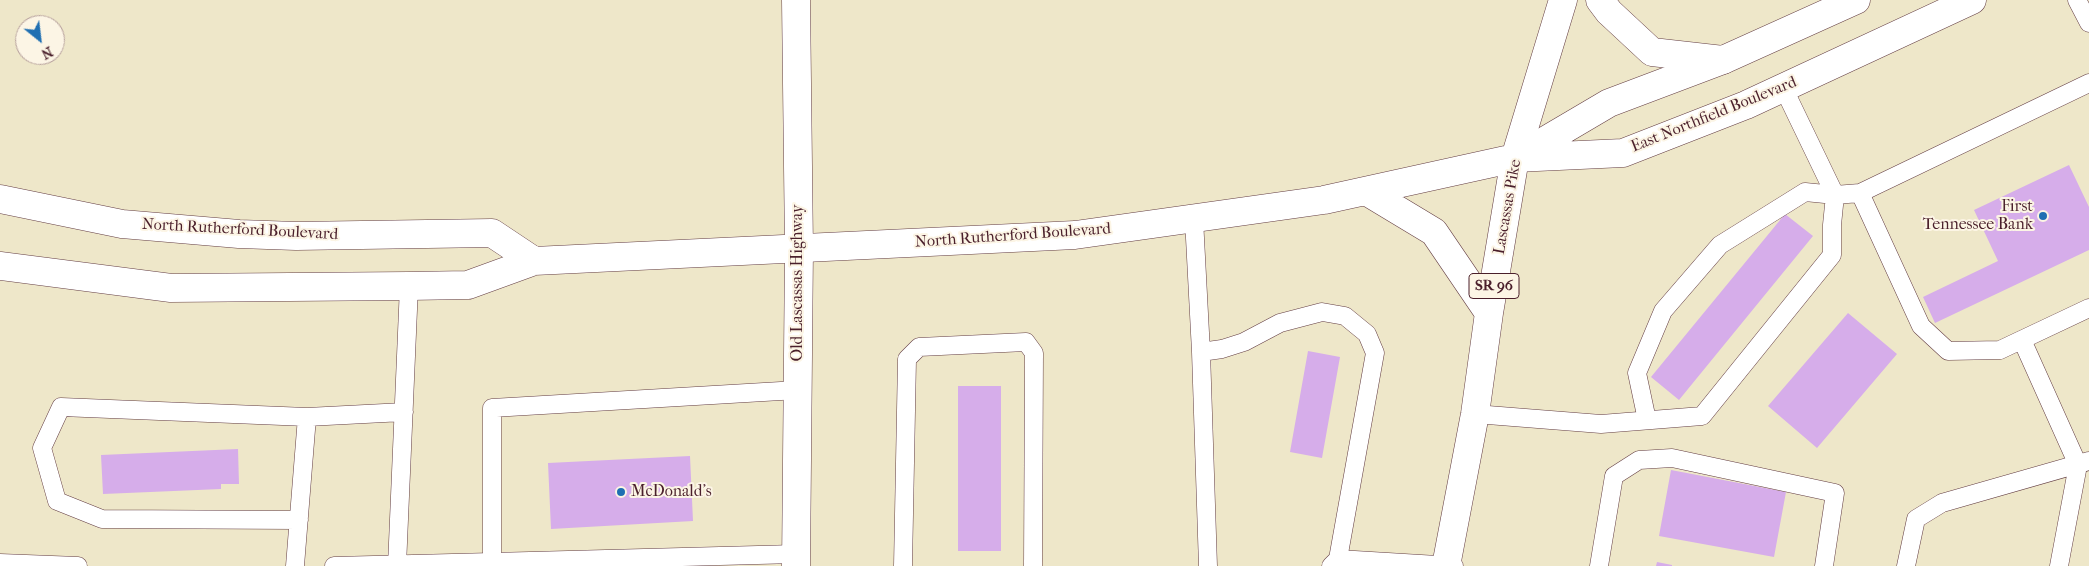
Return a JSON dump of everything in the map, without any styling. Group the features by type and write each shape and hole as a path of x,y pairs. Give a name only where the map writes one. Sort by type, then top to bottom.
{"main road":[{"name":"Old Lascassas Highway","path":"796,0 799,249 796,560"},
{"name":"Lascassas Pike","path":"1449,565 1515,158 1563,0"},
{"path":"1600,0 1609,12 1652,52 1723,60"},
{"path":"1515,158 1609,103 1723,60 1856,0"},
{"name":"East Northfield Boulevard","path":"1515,158 1623,152 1746,105 1972,0"},
{"name":"North Rutherford Boulevard","path":"0,266 171,288 468,285 534,261 1075,235 1324,200 1515,158"},
{"path":"1366,191 1434,232 1489,313"},
{"name":"North Rutherford Boulevard","path":"0,199 122,224 239,234 296,236 492,233 534,261"}],"lane":[{"path":"2077,0 2089,23"},
{"path":"1647,420 1637,374 1663,311 1720,246 1805,192 1835,195 1860,193 2089,83"},
{"path":"1475,414 1601,424 1702,416 1832,254 1835,195 1783,88"},
{"path":"1860,193 1921,326 1948,351 2000,350 2089,308"},
{"path":"1194,219 1201,352 1208,566"},
{"path":"397,566 409,286"},
{"path":"1201,352 1222,349 1244,342 1280,323 1322,312 1345,316 1367,334 1375,353 1334,563 1449,565"},
{"path":"2022,340 2083,463 2081,494 2059,566"},
{"path":"902,566 907,359 919,347 1026,342 1034,353 1033,566"},
{"path":"492,562 492,408 798,390"},
{"path":"299,520 102,519 58,501 42,448 61,407 307,417 404,412"},
{"path":"295,566 307,417"},
{"path":"1598,566 1614,476 1639,460 1672,458 1835,493 1824,566"},
{"path":"1906,566 1916,520 1942,503 2083,463"},
{"path":"334,566 397,566 492,562 796,560"},
{"path":"0,563 78,566"}],"building":[{"path":"2069,165 2089,207 2089,250 1935,323 1923,297 1998,261 1974,210"},
{"path":"1785,214 1813,236 1679,400 1651,377"},
{"path":"1848,313 1897,354 1817,448 1768,406"},
{"path":"1308,351 1340,357 1322,458 1290,452"},
{"path":"958,386 1001,386 1001,551 958,551"},
{"path":"238,449 239,484 221,484 221,489 103,494 101,455"},
{"name":"McDonald's","path":"690,456 693,521 551,529 548,463"},
{"path":"1671,470 1786,492 1774,557 1659,536"},
{"path":"1657,562 1672,565 1672,566 1656,566"}],"place":[{"name":"First Tennessee Bank","path":"2043,216"},
{"name":"McDonald's","path":"621,492"}]}
